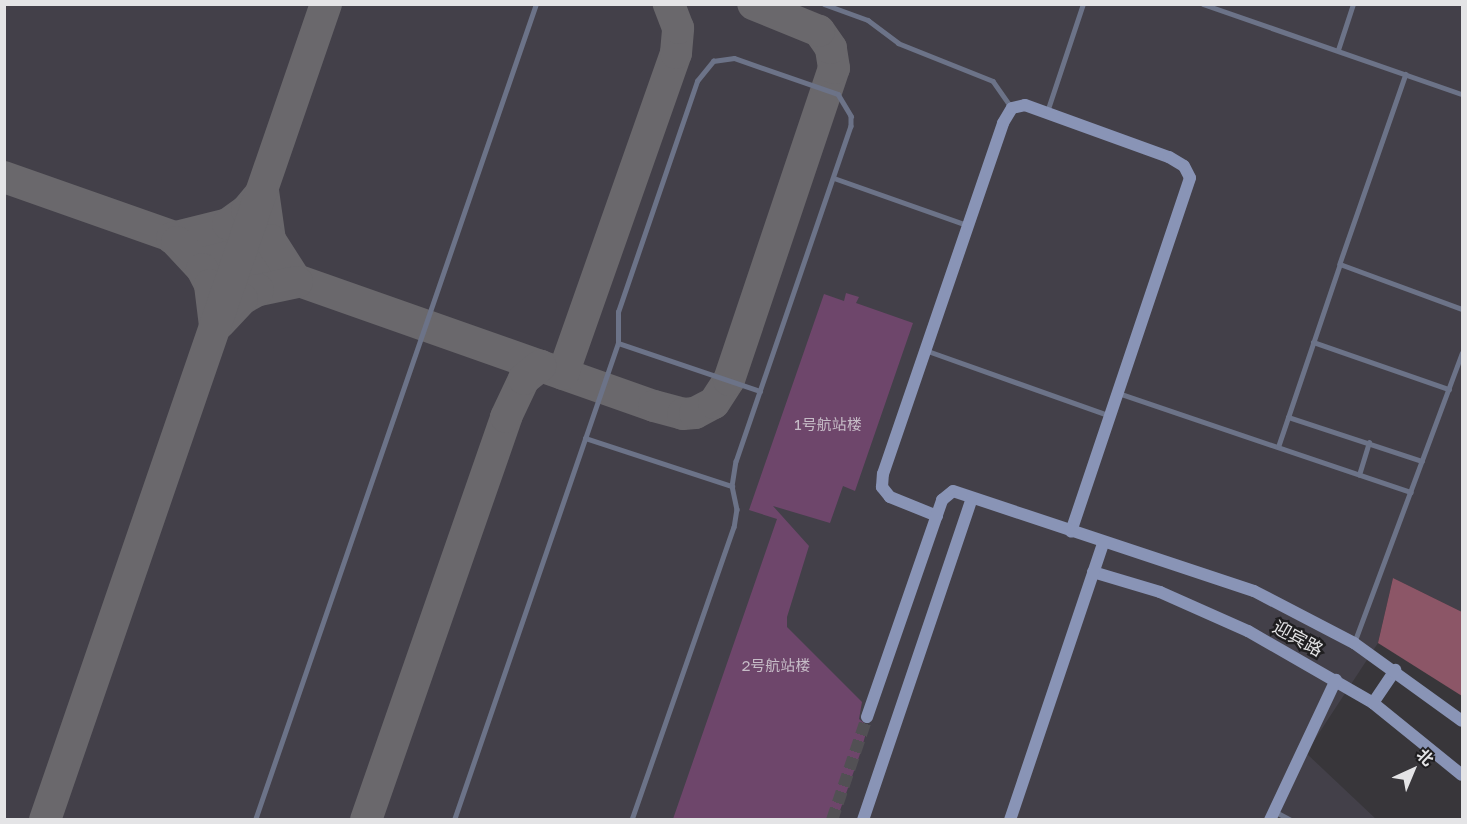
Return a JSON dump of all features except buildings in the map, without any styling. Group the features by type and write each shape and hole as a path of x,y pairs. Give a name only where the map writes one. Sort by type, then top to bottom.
{"street":[{"path":"867,717 937,516 890,497 881,482 928,351 1003,123 1012,108 1025,105 1169,158 1189,174 1186,192 1071,532"},
{"name":"迎宾路","path":"937,516 949,492 1254,591 1354,643 1395,670 1462,721"},
{"path":"863,819 972,498"},
{"path":"1010,819 1103,543"},
{"name":"迎宾路","path":"1093,572 1208,612 1336,680 1373,703 1462,776"},
{"path":"1373,703 1395,670"},
{"path":"1272,815 1336,680"}],"lane":[{"path":"255,819 536,4"},
{"path":"824,4 868,21 898,43 993,81 1012,108"},
{"path":"1047,112 1083,4"},
{"path":"1203,4 1462,94"},
{"path":"1338,50 1353,4"},
{"path":"454,819 618,343 618,312 697,81 713,61 735,58 838,94 851,116 851,126 736,461 732,486 737,509 734,527 632,819"},
{"path":"1278,447 1406,74"},
{"path":"834,178 970,226"},
{"path":"1340,264 1462,309"},
{"path":"1314,342 1449,389"},
{"path":"618,343 760,391"},
{"path":"928,351 1111,416"},
{"path":"1354,643 1462,353"},
{"path":"1118,393 1411,492"},
{"path":"1288,417 1422,461"},
{"path":"585,438 732,486"},
{"path":"1359,475 1369,443"},
{"path":"1272,815 1291,819"}],"shaded area":[{"path":"5,5 1462,5 1462,612 1393,578 1378,643 1306,753 1376,819 5,820"},
{"path":"1393,578 1462,612 1462,696 1378,643"}],"taxiway":[{"path":"45,820 326,4"},
{"path":"563,374 676,53 678,28 669,4"},
{"path":"4,177 654,406 683,414 695,413 714,403 729,380 834,68 831,48 819,31 753,4"},
{"path":"172,238 228,224 247,210 263,191 270,240 297,282 258,290 242,299 220,323"},
{"path":"177,242 202,269 210,285 215,324"},
{"path":"366,820 506,417 524,379 540,366"}],"tunnel":[{"path":"832,820 867,717"}]}
